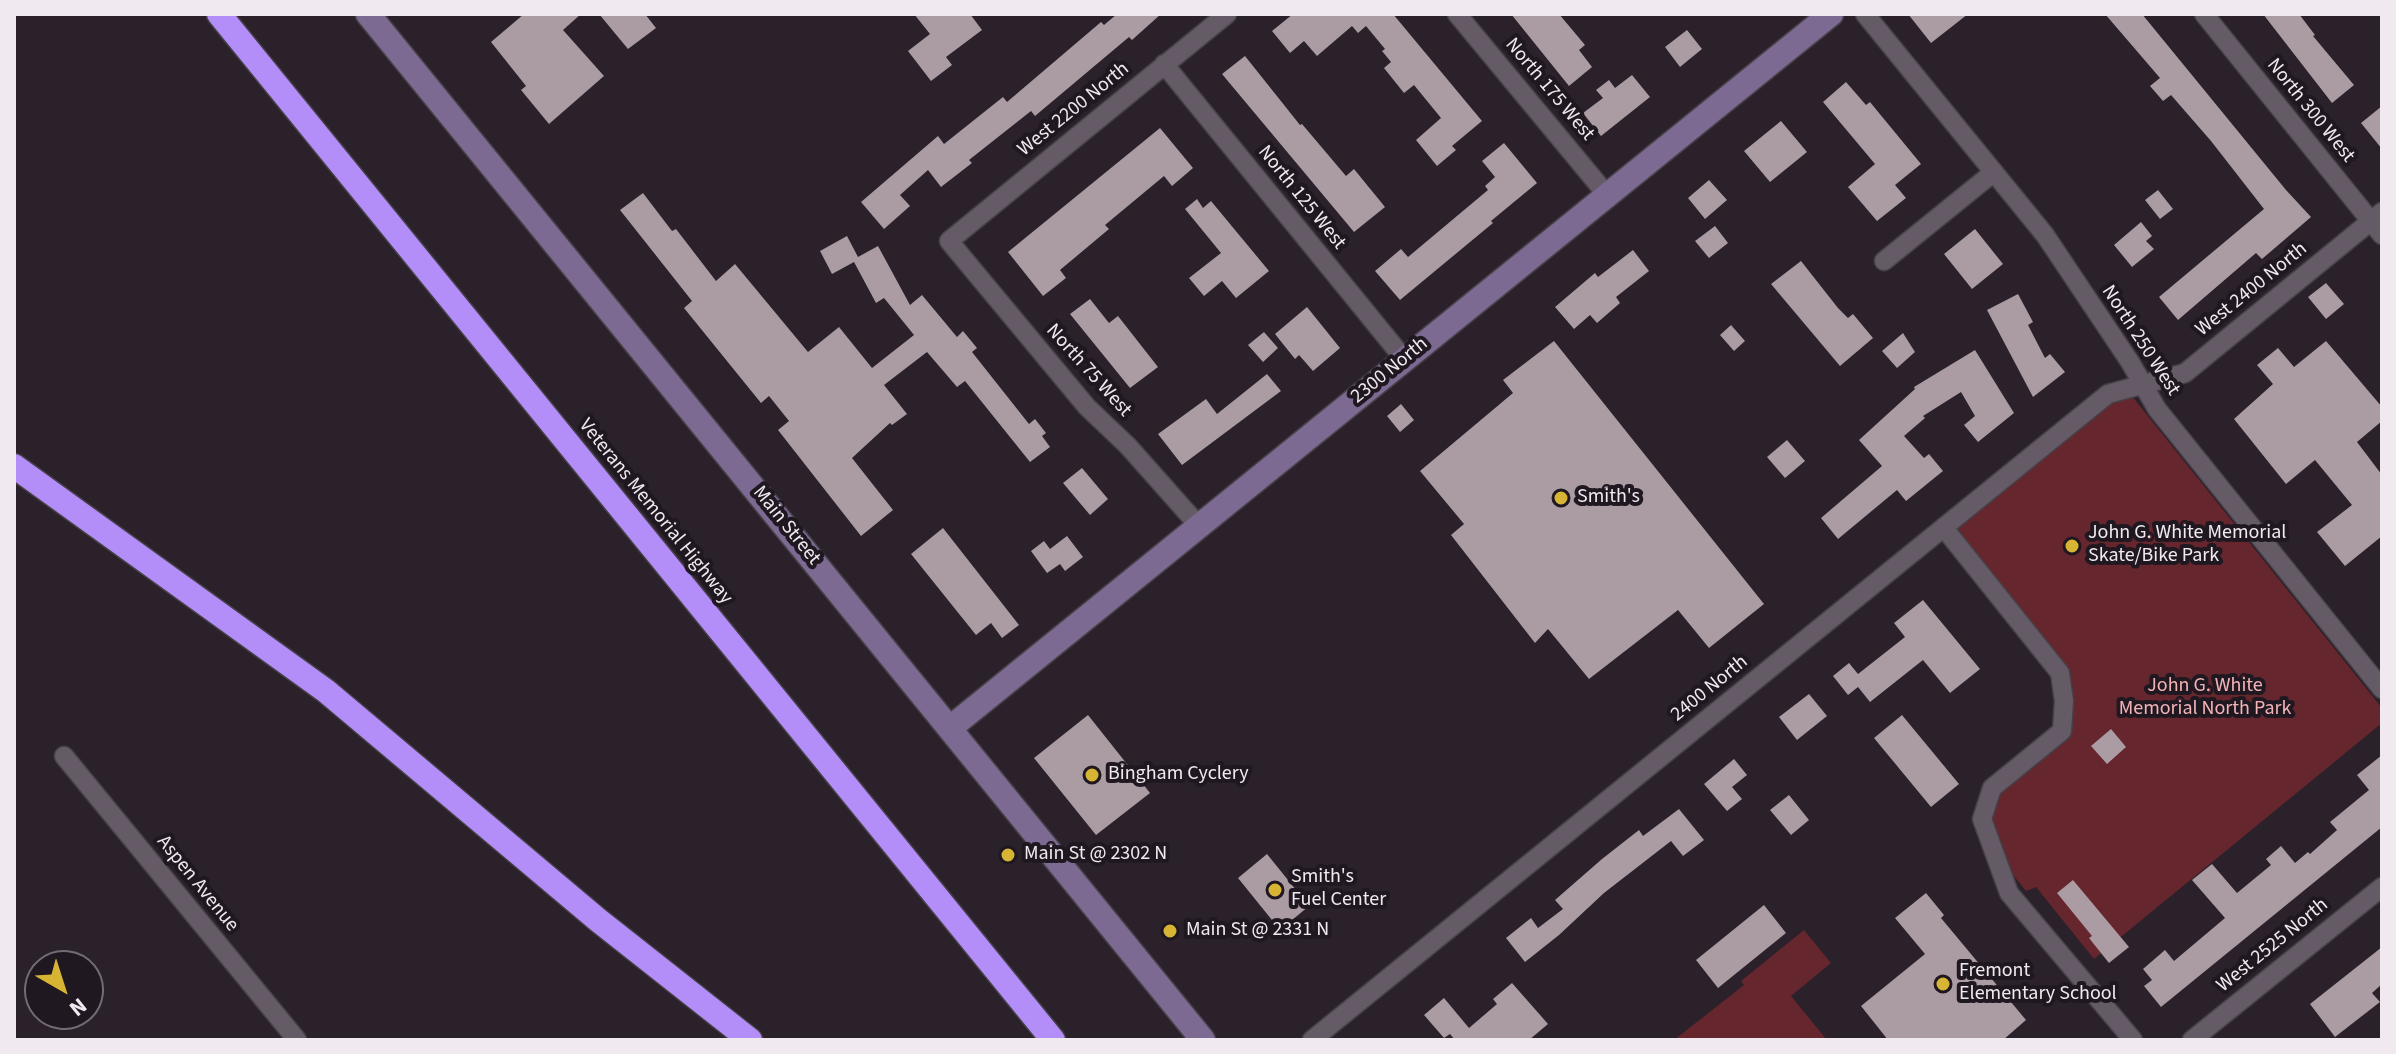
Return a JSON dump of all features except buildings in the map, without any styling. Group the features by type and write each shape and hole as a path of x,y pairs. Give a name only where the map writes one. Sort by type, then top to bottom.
{"highway":[{"name":"Veterans Memorial Highway","path":"219,14 1053,1040"},
{"path":"14,466 326,691 598,920 750,1040"}],"main road":[{"name":"Main Street","path":"368,14 1203,1040"},
{"name":"2300 North","path":"950,728 1831,14"}],"street":[{"name":"West 2200 North","path":"949,241 1227,14"},
{"name":"North 175 West","path":"1457,14 1607,195"},
{"name":"North 250 West","path":"1865,14 2045,235 2130,362 2163,418 2382,689"},
{"name":"North 300 West","path":"2204,14 2378,223"},
{"name":"North 125 West","path":"1164,64 1405,360"},
{"path":"1884,261 1994,172"},
{"name":"West 2400 North","path":"2141,384 2185,373 2378,223"},
{"name":"North 75 West","path":"949,241 1087,407 1128,446 1199,526"},
{"name":"2400 North","path":"1312,1040 2108,394 2141,384"},
{"path":"1944,528 2060,673 2064,701 2062,731 1992,788 1982,819 2009,893 2133,1040"},
{"name":"Aspen Avenue","path":"64,756 297,1040"},
{"name":"West 2525 North","path":"2192,1040 2382,887"}],"green space":[{"name":"John G. White Memorial North Park","path":"2127,390 2382,708 2382,723 2094,959 2036,887 2026,891 2000,859 1989,822 2001,794 2070,733 2073,704 2069,669 1956,529"},
{"path":"1804,930 1831,963 1791,996 1827,1040 1674,1040 1744,985 1741,981"}],"place":[{"name":"Smith's","path":"1561,498"},
{"name":"John G. White Memorial Skate/Bike Park","path":"2072,546"},
{"name":"Bingham Cyclery","path":"1092,775"},
{"name":"Main St @ 2302 N","path":"1008,855"},
{"name":"Smith's Fuel Center","path":"1275,890"},
{"name":"Main St @ 2331 N","path":"1170,931"},
{"name":"Fremont Elementary School","path":"1943,984"}]}
